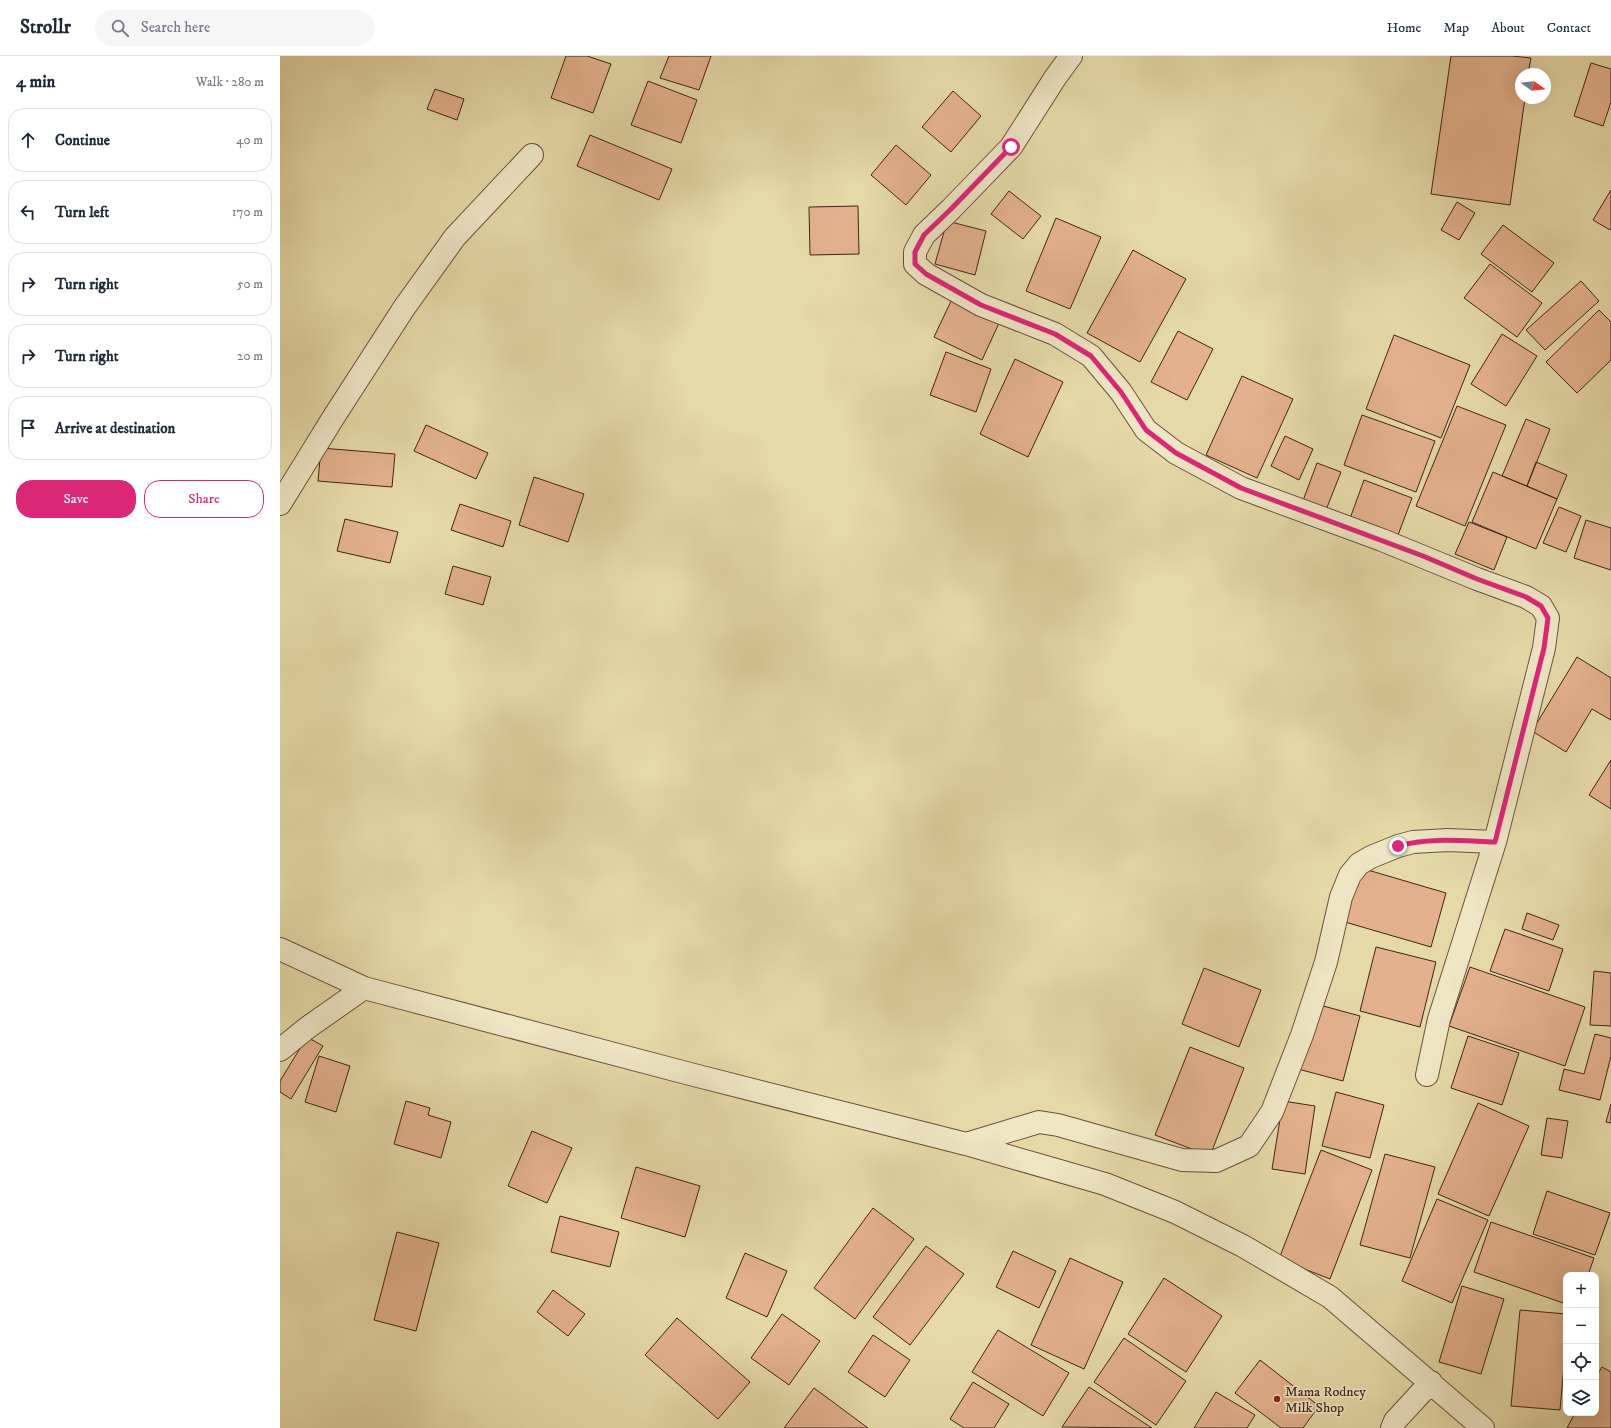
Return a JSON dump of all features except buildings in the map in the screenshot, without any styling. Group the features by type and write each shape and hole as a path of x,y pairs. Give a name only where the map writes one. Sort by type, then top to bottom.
{"street":[{"path":"1071,56 1055,78 1011,147 924,235 915,252 915,264 926,274 981,305 1055,334 1091,356 1121,392 1146,430 1176,453 1241,488 1526,597 1541,606 1548,618 1544,648 1495,842 1439,1019 1427,1075"},
{"path":"280,504 400,314 455,237 532,155"},
{"path":"966,1144 1039,1122 1058,1125 1182,1160 1216,1161 1249,1146 1272,1112 1302,1035 1326,962 1341,897 1350,875 1359,864 1398,846 1413,842 1448,840 1495,842"},
{"path":"280,949 364,988 690,1074 966,1144 1105,1184 1175,1212 1244,1246 1330,1297 1483,1428"},
{"path":"280,1050 307,1028 364,988"},
{"path":"1392,1428 1395,1421 1431,1382"}],"place":[{"name":"Mama Rodney Milk Shop","path":"1277,1399"}],"route":[{"path":"1011,147 924,235 915,252 915,264 926,274 981,305 1055,334 1091,356 1121,392 1146,430 1176,453 1241,488 1382,540 1477,579 1526,597 1541,606 1548,618 1544,648 1495,842 1448,840 1413,842 1398,846"}]}
